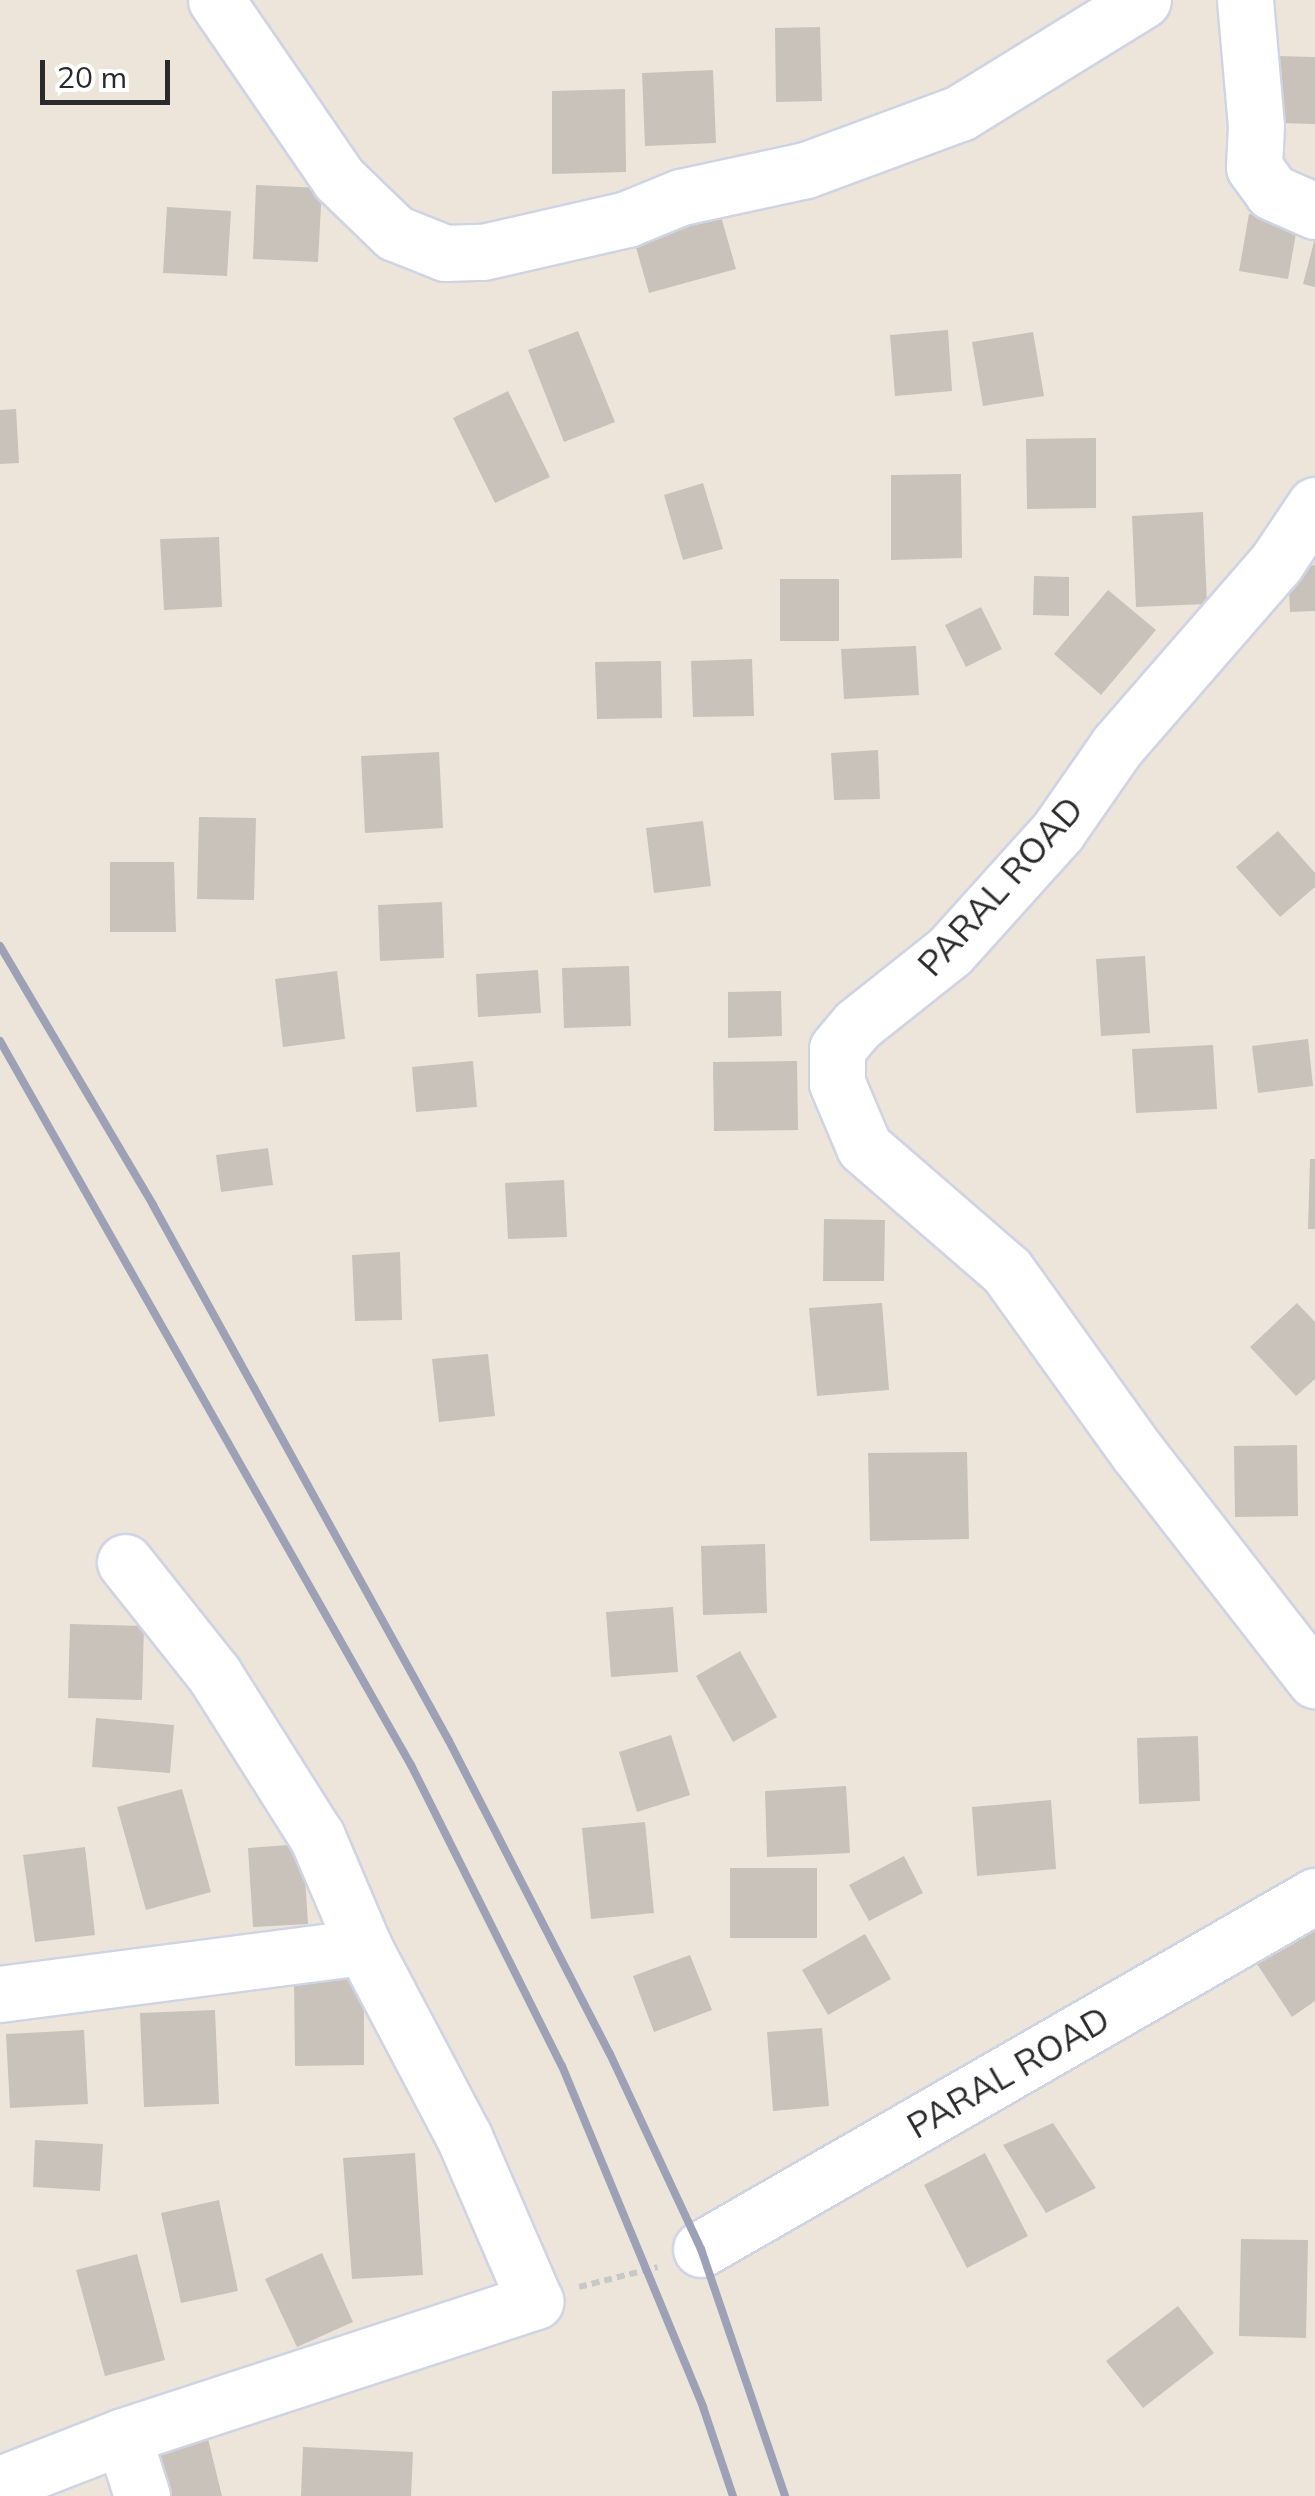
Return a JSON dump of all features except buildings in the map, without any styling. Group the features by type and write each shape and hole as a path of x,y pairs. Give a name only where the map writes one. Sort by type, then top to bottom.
{"street":[{"path":"216,0 339,179 395,233 445,253 483,252 627,219 681,197 823,164 960,113 1142,0"},
{"path":"1245,0 1256,126 1254,167 1272,192 1315,211"},
{"name":"PARAL ROAD","path":"1315,505 1276,563 1117,746 1058,831 950,951 857,1025 837,1050 837,1083 864,1147 921,1192 1006,1270 1138,1452 1315,1680"},
{"path":"0,2484 123,2436 534,2302 464,2138 364,1948 317,1837 214,1674 125,1562"},
{"name":"PARAL ROAD","path":"701,2249 1315,1896"},
{"path":"0,1994 364,1948"},
{"path":"123,2436 142,2496"}],"path":[{"path":"534,2302 645,2272 701,2249"}],"railway":[{"path":"0,946 153,1205 449,1741 610,2054 701,2249 785,2496"},
{"path":"0,1041 411,1765 562,2066 703,2407 733,2496"}]}
